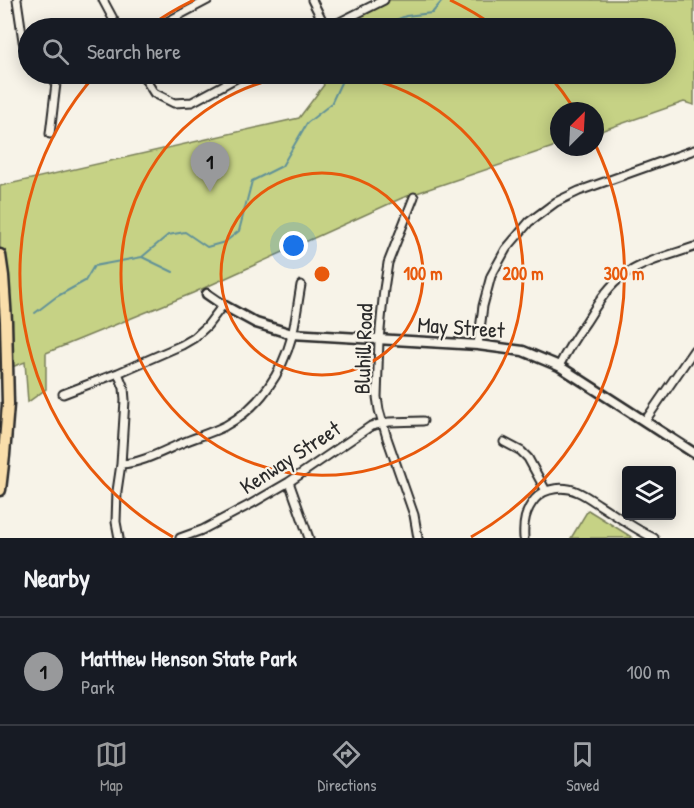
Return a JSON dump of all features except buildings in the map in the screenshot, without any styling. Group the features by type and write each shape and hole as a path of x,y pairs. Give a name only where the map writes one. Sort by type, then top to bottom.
{"main road":[{"path":"0,255 6,321 8,404 0,490"}],"street":[{"path":"17,0 20,18"},
{"path":"104,0 113,18"},
{"path":"174,18 208,0"},
{"path":"312,0 322,18"},
{"path":"347,18 384,0"},
{"path":"50,134 54,84"},
{"path":"148,84 154,93 174,103 192,102 225,84"},
{"path":"478,345 483,306 491,276 506,249 529,222 556,202 579,191 694,150"},
{"name":"Bluhill Road","path":"414,197 388,263 379,340 377,397 387,438 414,514 418,538"},
{"path":"559,366 610,287 624,275 640,267 694,247"},
{"path":"121,464 147,458 224,426 257,402 273,382 286,357 301,285"},
{"name":"May Street","path":"207,294 256,323 292,334 478,345 523,351 559,366 694,453"},
{"path":"63,394 183,345 207,326 223,305"},
{"path":"645,421 694,350"},
{"path":"118,373 124,388 125,400 117,491 116,522 119,538"},
{"name":"Kenway Street","path":"180,538 202,530 289,482 371,426 423,421"},
{"path":"504,442 521,451 528,458 546,490"},
{"path":"289,482 309,538"},
{"path":"524,538 525,515 537,496 546,490 563,488 578,491 654,538"},
{"path":"202,530 205,538"}],"green space":[{"path":"384,0 694,0 694,105 684,102 604,130 604,102 550,102 550,148 402,198 193,293 46,353 46,389 28,402 25,362 4,370 0,379 0,186 299,118 323,84 676,84 676,18 348,18"},
{"path":"588,510 630,536 632,538 571,538"}],"waterway":[{"path":"401,18 432,13 443,0"},
{"path":"35,313 56,297 85,281 94,266 142,257 168,235 185,232 207,247 225,242 239,231 252,181 282,166 307,123 331,104 340,84"},
{"path":"142,257 173,272"}],"place":[{"name":"Matthew Henson State Park","path":"210,192"}]}
